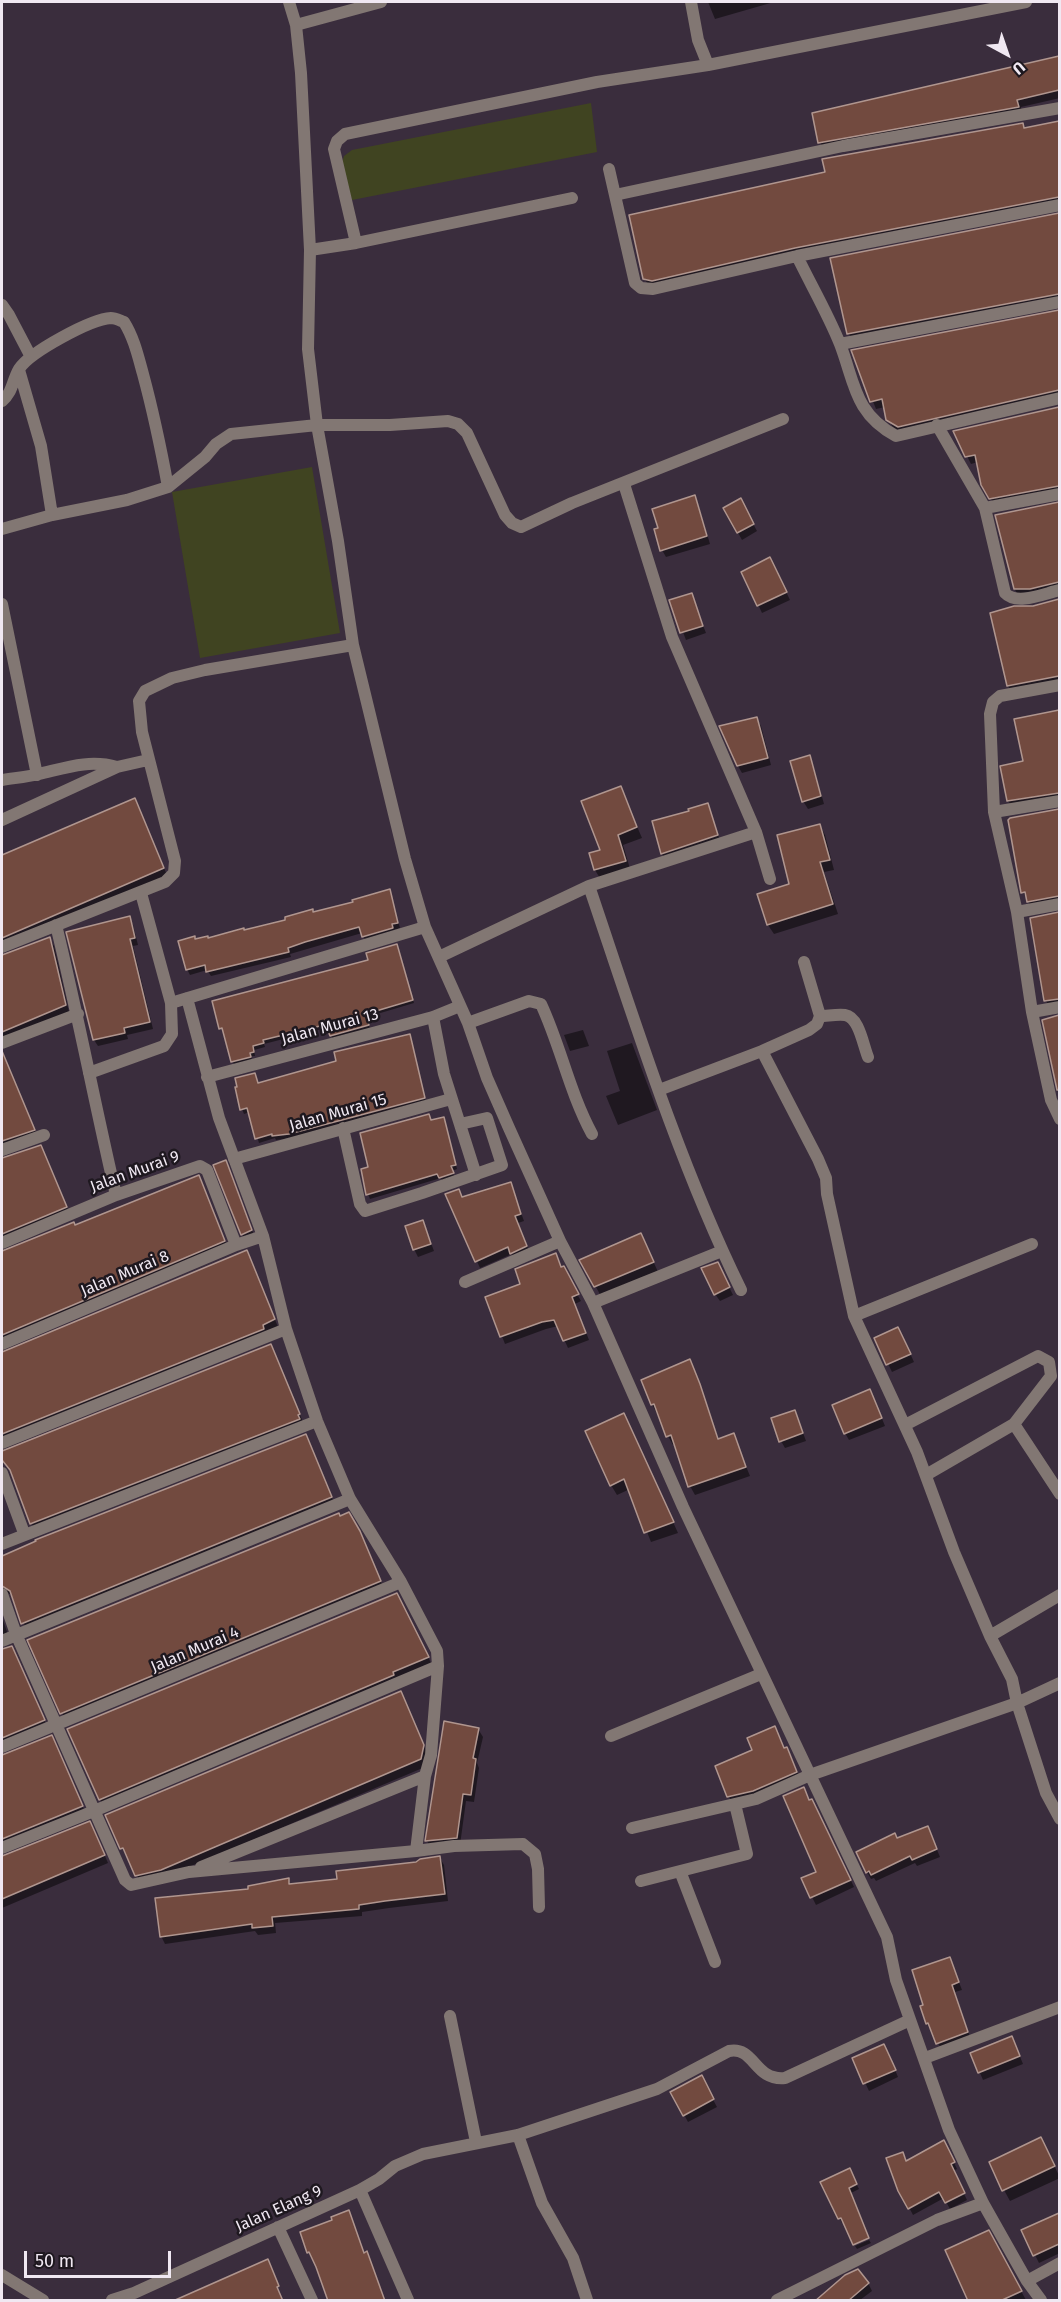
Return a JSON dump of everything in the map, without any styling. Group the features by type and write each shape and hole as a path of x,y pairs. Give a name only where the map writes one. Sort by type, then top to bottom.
{"street":[{"path":"289,2 296,25 302,73 310,250 308,349 317,425 338,541 353,645 405,859 426,927 468,1023 487,1078 560,1241 593,1303 683,1507 886,1937 896,1980 949,2130 983,2204 1041,2301"},
{"path":"296,25 381,2"},
{"path":"691,2 698,40 708,65"},
{"path":"357,243 334,149 337,141 345,134 597,82 708,65 1026,2"},
{"path":"615,195 843,146 1059,108"},
{"path":"609,169 635,283 641,288 653,289 797,256 1059,205"},
{"path":"310,250 357,243 572,198"},
{"path":"797,256 840,344 854,391 870,417 883,429 896,436 1059,398"},
{"path":"840,344 1059,302"},
{"path":"2,305 31,357"},
{"path":"2,401 9,395 19,370 31,357 49,344 84,327 111,318 124,322 132,335 149,398 168,487"},
{"path":"19,370 41,446 52,515"},
{"path":"2,529 52,515 127,500 168,487 205,457 216,444 231,434 317,425 390,425 448,421 458,424 467,434 505,515 512,523 520,527 572,503 783,419"},
{"path":"938,425 985,508 1005,593 1009,598 1017,600 1059,590"},
{"path":"624,483 672,637 756,832 770,879"},
{"path":"985,508 1059,494"},
{"path":"2,604 37,775"},
{"path":"2,947 141,893 165,882 174,873 175,861 148,760 139,701 145,691 155,684 205,670 353,645"},
{"path":"1059,685 1000,696 993,702 990,714 994,813 1017,912 1032,1012 1059,1119"},
{"path":"2,820 117,767 148,760"},
{"path":"2,780 84,764 104,763 117,767"},
{"path":"994,813 1059,801"},
{"path":"439,957 589,886 756,832"},
{"path":"589,886 658,1090 722,1251 741,1290"},
{"path":"89,1073 164,1046 172,1034 171,1003 141,893"},
{"path":"1017,912 1059,904"},
{"path":"56,925 78,1014 116,1195"},
{"path":"171,1003 426,927"},
{"path":"658,1090 762,1052 817,1024 820,1016 804,962"},
{"path":"187,998 219,1118 263,1236 286,1329 317,1421 350,1499 401,1582 437,1651 438,1666 431,1755 425,1776 416,1851"},
{"path":"468,1023 529,1001 541,1004 577,1106 592,1134"},
{"name":"Jalan Murai 13","path":"207,1077 433,1017 460,1006"},
{"path":"1032,1012 1059,1007"},
{"path":"2,1043 78,1014"},
{"path":"820,1016 849,1016 854,1021 868,1057"},
{"path":"433,1017 444,1074 476,1174"},
{"path":"762,1052 826,1178 831,1216 854,1316 905,1425 954,1552 990,1636 1012,1679 1017,1703 1046,1792 1057,1806 1059,1819"},
{"name":"Jalan Murai 15","path":"234,1159 451,1099"},
{"path":"343,1128 360,1204 365,1210 500,1166 503,1163 487,1118 460,1124"},
{"path":"2,1150 44,1134"},
{"name":"Jalan Murai 9","path":"2,1243 116,1195 192,1168 203,1167 207,1170 236,1245"},
{"name":"Jalan Murai 8","path":"2,1344 236,1245 263,1236"},
{"path":"465,1282 560,1241"},
{"path":"854,1316 1032,1244"},
{"path":"593,1303 722,1251"},
{"path":"2,1443 286,1329"},
{"path":"905,1425 1031,1359 1038,1356 1049,1362 1051,1376 1014,1424 926,1475"},
{"path":"2,1544 24,1533 317,1421"},
{"path":"1014,1424 1059,1494"},
{"path":"2,1473 24,1533"},
{"path":"2,1641 350,1499"},
{"name":"Jalan Murai 4","path":"2,1747 401,1582"},
{"path":"2,1594 16,1634 94,1811 125,1880 131,1885 189,1872 454,1846 523,1844 535,1854 538,1869 539,1907"},
{"path":"990,1636 1059,1595"},
{"path":"2,1848 438,1666"},
{"path":"611,1736 761,1674"},
{"path":"632,1828 756,1799 810,1775 1017,1703 1059,1683"},
{"path":"189,1872 425,1776"},
{"path":"641,1881 747,1854 735,1804"},
{"path":"680,1871 715,1962"},
{"path":"925,2058 1058,2011"},
{"path":"450,2016 476,2142"},
{"name":"Jalan Elang 9","path":"112,2301 360,2190 395,2166 423,2154 518,2135 657,2089 736,2049 743,2052 772,2079 785,2078 910,2020"},
{"path":"518,2135 542,2203 573,2258 587,2301"},
{"path":"360,2190 408,2301"},
{"path":"777,2301 937,2220 983,2204"},
{"path":"278,2227 312,2301"},
{"path":"1027,2281 1059,2263"},
{"path":"2,2275 44,2301"}],"green space":[{"path":"591,103 597,152 352,200 341,166 344,156 352,150"},
{"path":"312,467 340,633 200,658 172,492"}],"building":[{"path":"1059,56 1059,90 1017,100 1019,107 818,143 812,113"},
{"path":"1059,121 1059,197 795,248 652,281 643,279 629,215 825,172 822,159 1023,123 1024,128"},
{"path":"1059,213 1059,294 847,334 830,258"},
{"path":"1059,310 1059,390 898,427 886,420 882,399 870,402 851,350"},
{"path":"1059,407 1059,486 989,499 981,485 975,455 965,457 953,431"},
{"path":"695,495 707,536 660,551 654,529 658,528 652,509"},
{"path":"741,498 754,524 737,533 723,508"},
{"path":"1059,502 1059,582 1030,589 1014,589 995,515"},
{"path":"770,557 787,592 757,606 741,572"},
{"path":"692,593 703,626 680,633 669,600"},
{"path":"1059,599 1059,676 1007,686 990,613 1014,606 1033,606"},
{"path":"1059,710 1059,793 1007,801 1000,766 1023,761 1014,719"},
{"path":"757,717 768,758 737,766 719,726"},
{"path":"810,755 821,796 802,802 790,761"},
{"path":"621,786 637,827 618,835 626,861 594,870 589,853 600,850 581,801"},
{"path":"135,798 164,868 2,938 2,855"},
{"path":"708,803 718,835 661,854 652,821 689,811 688,809"},
{"path":"1059,809 1059,896 1027,902 1025,892 1021,893 1008,820"},
{"path":"820,824 830,860 820,862 833,904 767,925 757,894 789,884 777,835"},
{"path":"390,889 398,923 392,924 393,928 362,937 359,927 288,948 289,952 206,972 205,965 186,970 178,941 195,936 195,939 208,936 208,938 285,920 285,917 353,902 352,900"},
{"path":"1059,912 1059,999 1044,1001 1030,918"},
{"path":"130,916 135,938 130,939 150,1022 124,1028 125,1033 93,1040 66,932"},
{"path":"50,937 66,1005 2,1032 2,955"},
{"path":"397,944 413,1000 366,1014 369,1025 330,1036 328,1031 325,1031 324,1025 263,1040 264,1043 253,1046 254,1052 250,1053 251,1057 231,1062 212,1001 368,960 366,953"},
{"path":"1059,1015 1059,1090 1057,1090 1042,1020"},
{"path":"410,1034 425,1098 289,1134 272,1136 272,1134 255,1139 247,1108 240,1110 235,1078 255,1073 258,1083 336,1061 334,1052"},
{"path":"2,1051 35,1130 2,1141"},
{"path":"429,1114 431,1120 444,1117 456,1165 451,1166 454,1173 439,1178 437,1174 366,1195 361,1169 368,1167 360,1133"},
{"path":"41,1145 67,1207 2,1234 2,1158"},
{"path":"226,1160 252,1230 241,1235 213,1165"},
{"path":"199,1175 225,1241 2,1335 2,1251 74,1222 75,1225"},
{"path":"511,1182 521,1214 515,1216 527,1246 510,1254 508,1247 475,1262 445,1194 459,1189 462,1197"},
{"path":"423,1220 431,1244 413,1250 405,1226"},
{"path":"641,1233 654,1262 594,1287 579,1260"},
{"path":"247,1250 275,1319 263,1325 264,1329 2,1434 2,1352"},
{"path":"556,1253 561,1267 564,1266 579,1294 572,1297 586,1333 563,1341 554,1320 500,1337 485,1297 520,1284 515,1269"},
{"path":"718,1262 730,1287 714,1295 701,1268"},
{"path":"898,1327 911,1354 886,1365 874,1338"},
{"path":"271,1344 300,1414 298,1415 300,1419 30,1524 10,1470 2,1460 2,1451"},
{"path":"690,1359 718,1439 734,1433 746,1467 688,1487 671,1435 666,1437 654,1404 651,1405 641,1380"},
{"path":"870,1389 882,1418 844,1434 832,1405"},
{"path":"795,1410 803,1433 779,1442 771,1418"},
{"path":"624,1413 674,1522 644,1533 624,1479 610,1486 585,1431"},
{"path":"306,1434 332,1497 21,1624 10,1591 2,1586 2,1556 35,1540"},
{"path":"349,1512 360,1531 381,1581 60,1714 27,1640 339,1513 340,1516"},
{"path":"397,1593 429,1657 393,1672 394,1675 99,1800 67,1729"},
{"path":"12,1646 45,1720 2,1738 2,1649"},
{"path":"401,1691 424,1745 421,1759 161,1870 135,1876 105,1815"},
{"path":"444,1721 479,1728 473,1758 476,1759 471,1795 463,1794 457,1838 425,1841"},
{"path":"775,1726 797,1772 753,1791 727,1797 715,1766 752,1750 747,1738"},
{"path":"52,1735 83,1806 2,1839 2,1755"},
{"path":"804,1787 851,1880 810,1898 801,1878 816,1872 783,1796"},
{"path":"90,1821 105,1855 2,1899 2,1856"},
{"path":"928,1826 937,1849 912,1860 910,1856 871,1875 869,1871 866,1873 856,1852 895,1833 897,1838"},
{"path":"440,1856 445,1894 359,1905 359,1909 272,1917 273,1926 252,1928 252,1924 160,1937 155,1898 248,1889 248,1886 289,1878 289,1884 337,1879 336,1871 416,1862 420,1859"},
{"path":"950,1957 959,1982 952,1985 968,2032 936,2044 920,2006 923,2005 912,1970"},
{"path":"1012,2036 1020,2056 978,2073 970,2053"},
{"path":"884,2044 896,2070 863,2084 852,2058"},
{"path":"702,2075 714,2099 683,2116 670,2092"},
{"path":"1041,2137 1055,2166 1002,2191 989,2162"},
{"path":"944,2140 955,2162 951,2164 965,2193 945,2203 939,2192 908,2209 898,2191 886,2158 903,2152 906,2161"},
{"path":"850,2168 857,2184 849,2188 869,2238 853,2245 841,2218 838,2219 820,2182"},
{"path":"349,2210 364,2253 367,2251 385,2301 328,2301 316,2267 309,2252 307,2253 300,2232 332,2220 331,2217"},
{"path":"1059,2213 1059,2244 1033,2256 1021,2230"},
{"path":"989,2230 1022,2291 1000,2301 968,2301 945,2250"},
{"path":"268,2259 283,2301 173,2301"},
{"path":"858,2269 869,2283 848,2301 815,2301 845,2275"}]}
